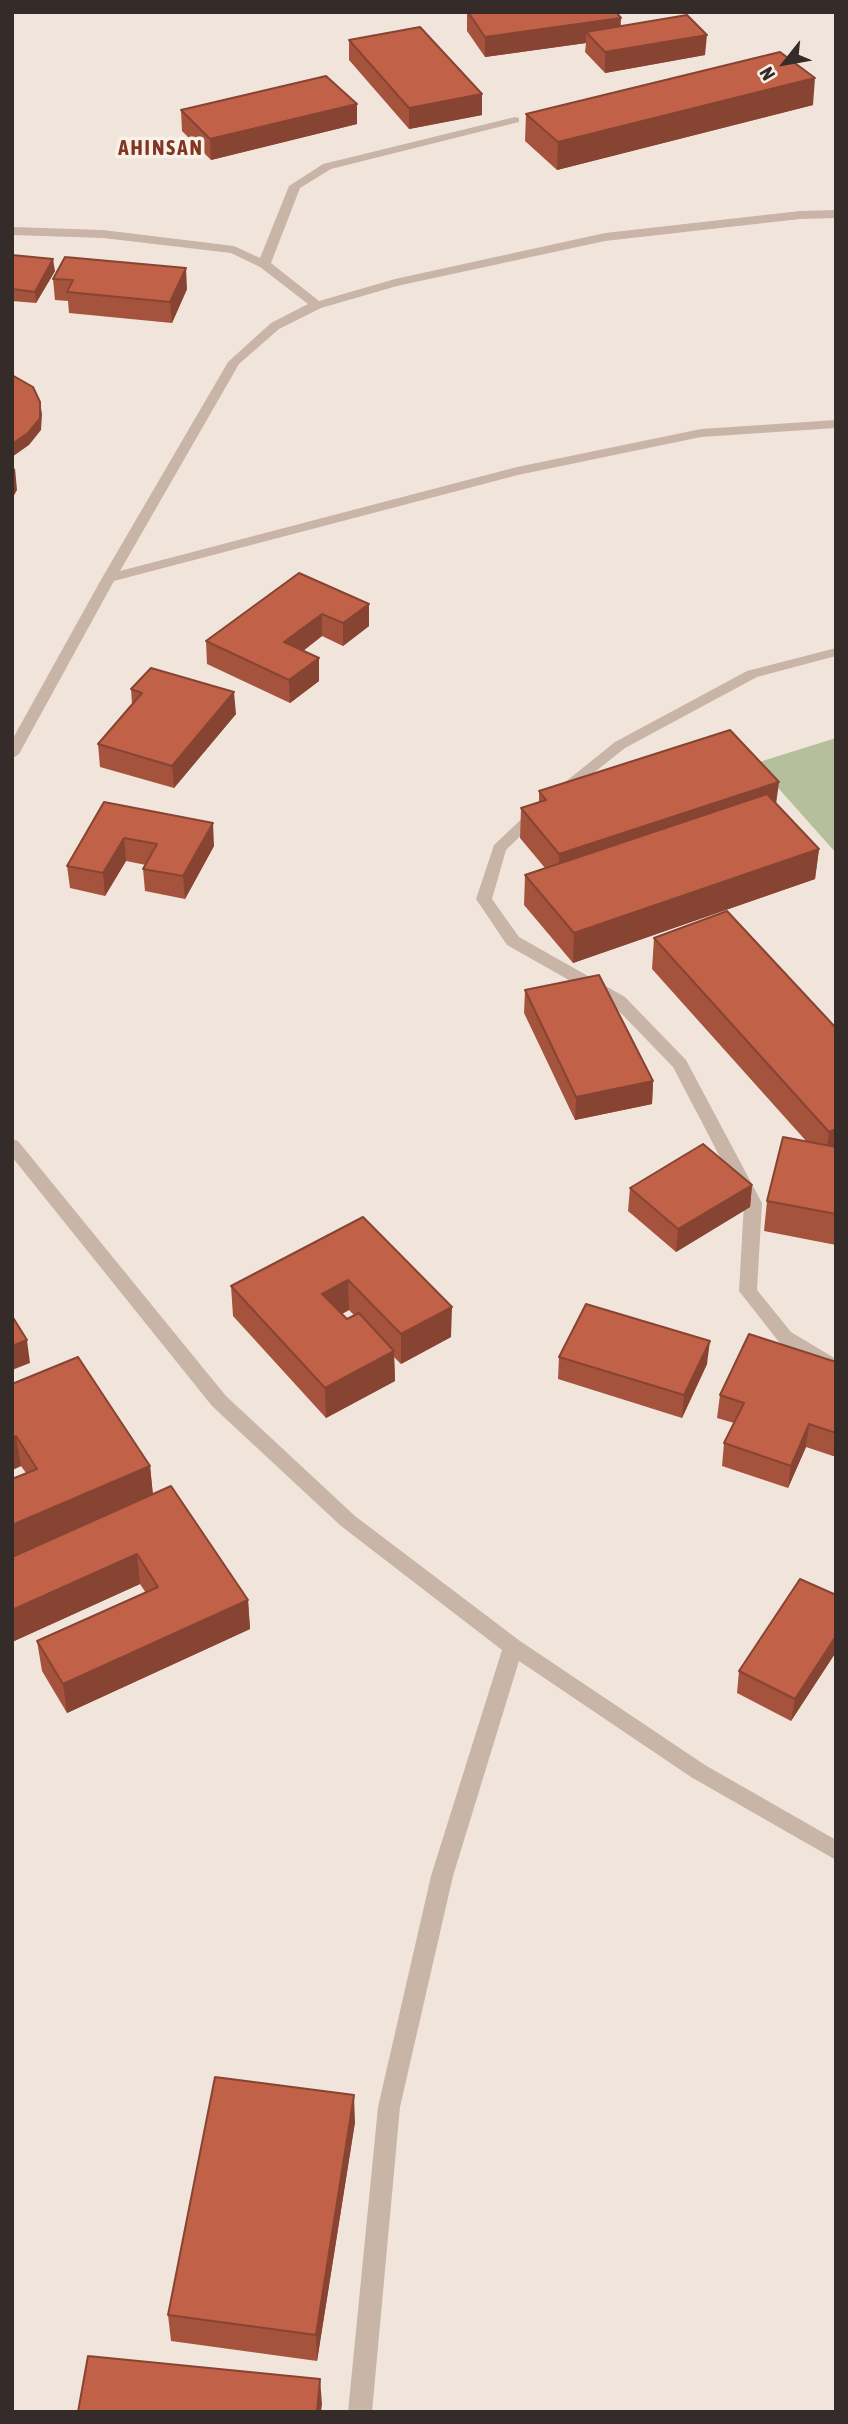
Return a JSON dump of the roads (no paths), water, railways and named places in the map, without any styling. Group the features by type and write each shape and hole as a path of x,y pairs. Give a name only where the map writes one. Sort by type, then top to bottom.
{"street":[{"path":"264,264 295,186 327,166 515,120"},
{"path":"12,754 109,578 234,362 275,326 317,305 395,283 605,237 800,215 836,214"},
{"path":"12,231 103,234 234,250 264,264 317,305"},
{"path":"109,578 530,468 701,433 836,424"},
{"path":"836,652 752,674 620,745 542,807 499,848 484,900 513,941 619,1002 680,1065 753,1203 748,1291 785,1337 836,1368"},
{"path":"12,1145 219,1401 348,1521 513,1647 698,1771 836,1851"},
{"path":"360,2412 389,2107 442,1876 513,1647"}],"district":[{"name":"AHINSAN","path":"161,148"}]}
